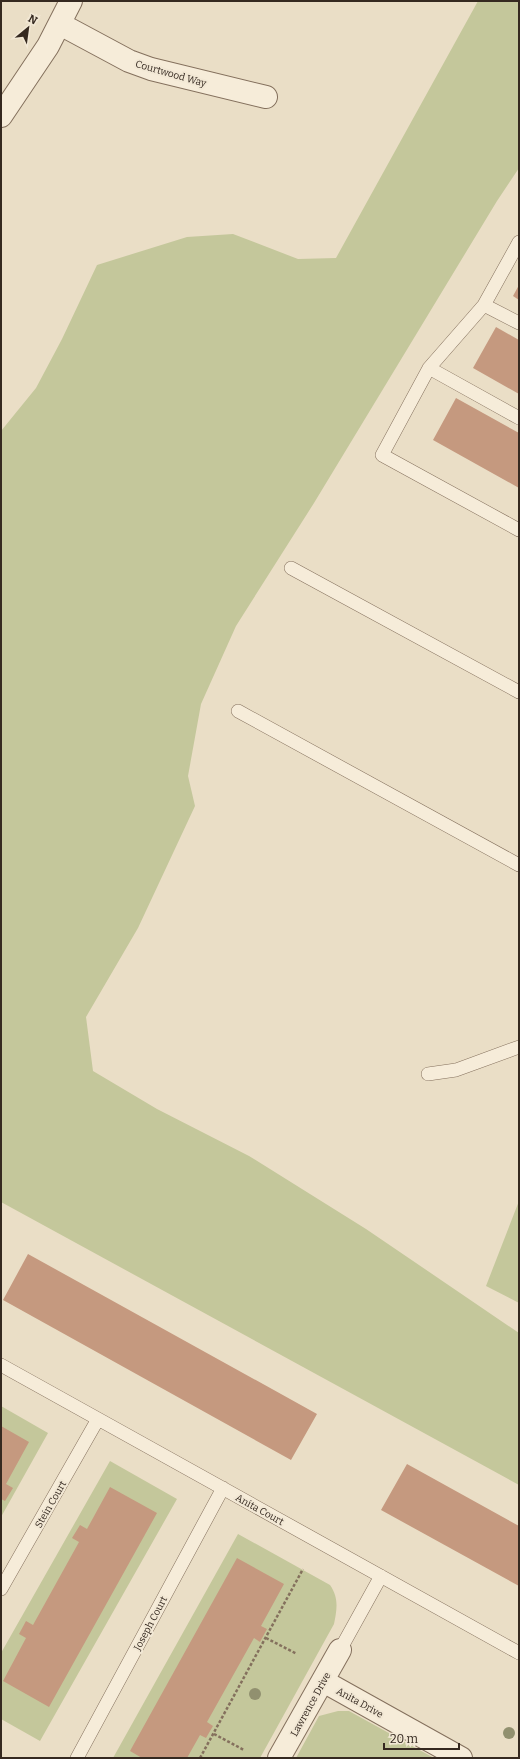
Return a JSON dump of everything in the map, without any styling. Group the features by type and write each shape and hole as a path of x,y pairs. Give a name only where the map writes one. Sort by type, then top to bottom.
{"street":[{"path":"1,116 48,46 71,1"},
{"name":"Courtwood Way","path":"60,24 129,61 150,69 266,97"},
{"name":"Lawrence Drive","path":"279,1758 340,1650"},
{"name":"Anita Drive","path":"323,1681 461,1758"}],"lane":[{"path":"519,242 484,305 429,368 382,455 519,530"},
{"path":"484,305 519,323"},
{"path":"429,368 519,418"},
{"path":"291,568 519,692"},
{"path":"238,711 519,864"},
{"path":"428,1074 456,1070 519,1047"},
{"name":"Anita Court","path":"1,1365 519,1653"},
{"name":"Stein Court","path":"1,1589 98,1419"},
{"name":"Joseph Court","path":"77,1758 223,1488"},
{"path":"340,1650 381,1576"}],"path":[{"path":"200,1758 303,1570"},
{"path":"266,1638 297,1654"},
{"path":"214,1734 244,1750"}],"green space":[{"path":"478,1 519,1 519,168 497,201 314,503 236,626 201,704 188,776 195,806 138,928 86,1017 93,1071 157,1109 249,1156 366,1229 519,1333 519,1485 1,1202 1,431 36,388 62,339 97,265 187,237 233,234 298,259 336,258"},
{"path":"519,1201 519,1303 486,1286"},
{"path":"1,1406 48,1433 1,1517"},
{"path":"110,1461 177,1499 40,1741 1,1719 1,1653"},
{"path":"238,1534 330,1585 336,1599 334,1624 260,1758 113,1758"},
{"path":"338,1711 349,1711 434,1758 296,1758 319,1716"}],"building":[{"path":"519,285 519,300 513,296"},
{"path":"496,327 519,340 519,394 473,368"},
{"path":"456,398 519,433 519,488 433,440"},
{"path":"28,1254 317,1414 291,1460 3,1300"},
{"path":"1,1426 29,1442 6,1484 13,1488 5,1501 1,1499"},
{"path":"407,1464 519,1526 519,1586 381,1510"},
{"path":"110,1487 157,1513 49,1707 3,1681 26,1638 19,1634 26,1621 33,1625 79,1542 72,1538 80,1525 87,1529"},
{"path":"237,1558 284,1584 261,1626 267,1629 260,1642 254,1638 207,1722 213,1726 206,1738 200,1735 187,1758 142,1758 130,1751"}]}
